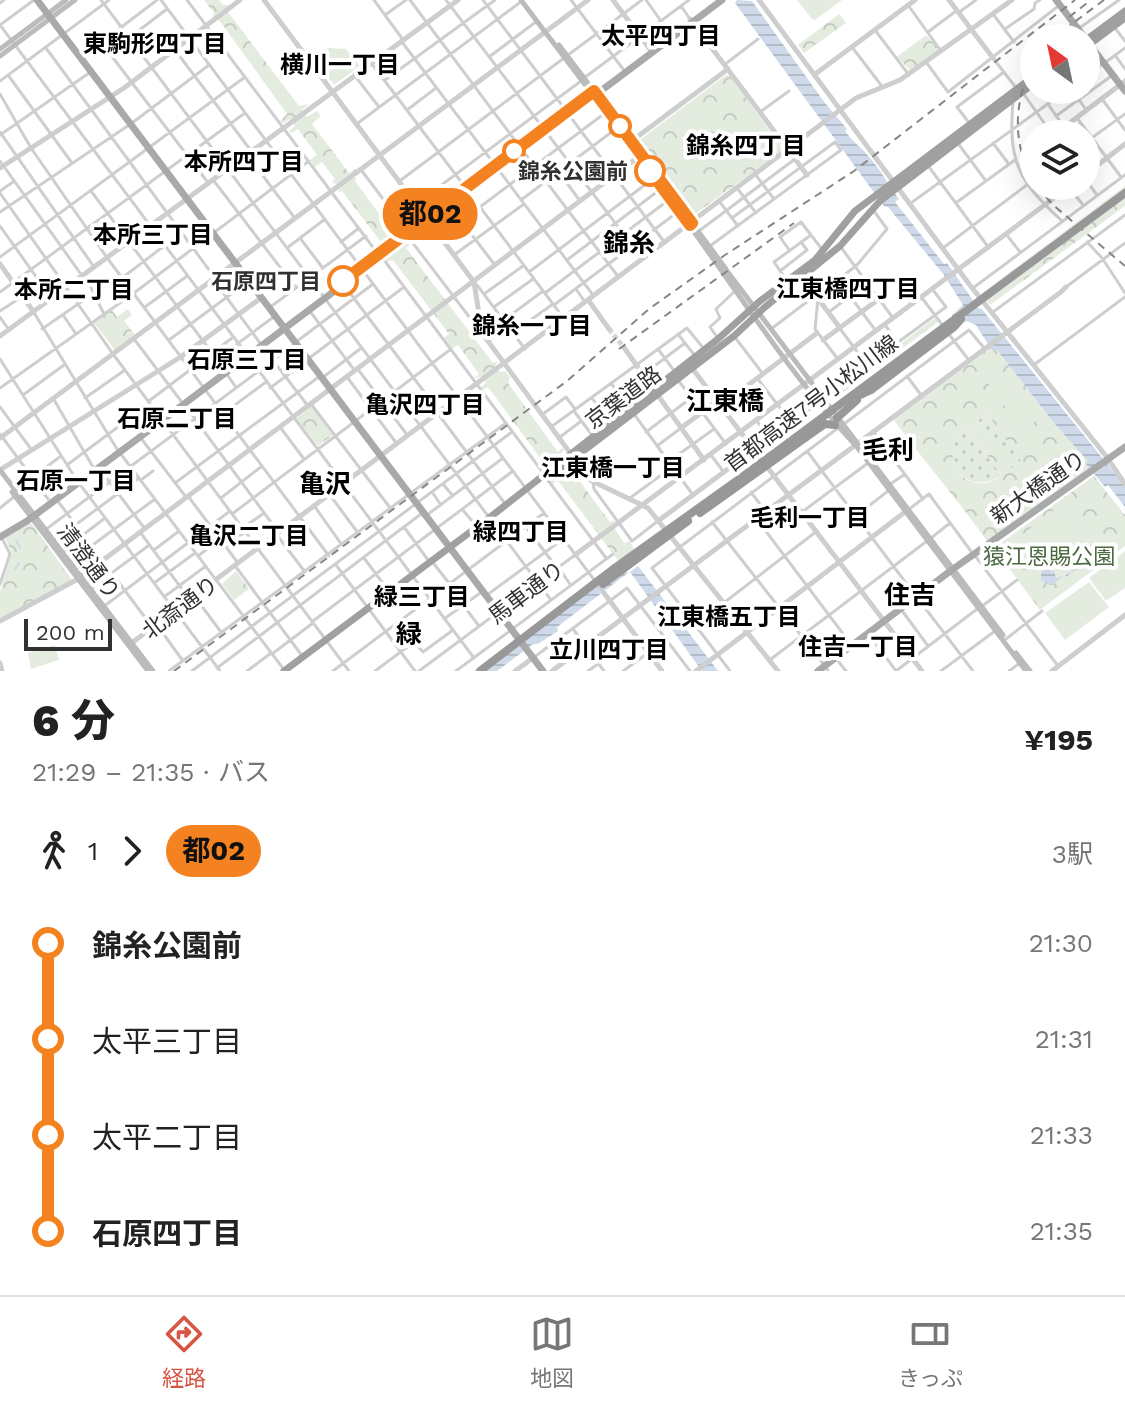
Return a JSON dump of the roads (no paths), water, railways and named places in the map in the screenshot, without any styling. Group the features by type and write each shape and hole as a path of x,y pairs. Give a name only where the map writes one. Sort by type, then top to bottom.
{"highway":[{"path":"1100,33 1118,21 1125,11"},
{"path":"755,314 788,281 801,275 846,219 894,187 1020,90"},
{"path":"894,187 928,166 970,124 1020,91"},
{"name":"首都高速7号小松川線","path":"480,671 1124,191"},
{"name":"首都高速7号小松川線","path":"696,515 962,318 1124,191"},
{"path":"764,303 840,246 870,212 878,198"},
{"path":"861,207 870,212"},
{"path":"832,239 840,246"},
{"path":"487,671 654,542 805,438 857,388 912,344 978,301"},
{"name":"京葉道路","path":"571,455 676,375 737,323 755,314"},
{"name":"京葉道路","path":"676,375 692,368 734,336 755,314"},
{"path":"705,503 795,434 830,413 844,410 962,318"},
{"name":"京葉道路","path":"286,671 528,491 609,422 655,391"},
{"name":"京葉道路","path":"452,548 528,491"},
{"name":"京葉道路","path":"369,610 412,578"},
{"name":"京葉道路","path":"286,671 327,641"}],"main road":[{"path":"35,0 65,34 543,671"},
{"path":"0,56 66,0"},
{"path":"50,15 75,0"},
{"path":"522,0 546,31"},
{"path":"522,0 630,142"},
{"path":"0,535 246,356 716,0"},
{"path":"691,20 722,0"},
{"path":"1055,2 1074,24"},
{"path":"1055,2 1072,24"},
{"path":"0,49 13,43"},
{"path":"593,94 651,51"},
{"path":"1100,60 1123,88"},
{"path":"1103,64 1110,77 1123,88"},
{"path":"593,94 726,270 738,292"},
{"path":"640,156 679,211 699,232 738,292 786,356 856,443 1028,671"},
{"path":"426,219 466,189"},
{"path":"283,327 362,269"},
{"path":"755,314 770,330 786,356"},
{"path":"119,450 161,419"},
{"name":"新大橋通り","path":"824,670 871,637 953,571 1125,450"},
{"name":"清澄通り","path":"0,472 150,671"},
{"name":"清澄通り","path":"31,515 62,551 130,645"},
{"name":"新大橋通り","path":"824,670 918,598"},
{"path":"980,608 1028,671"}],"street":[{"path":"35,0 0,25 474,658"},
{"path":"0,81 65,34 102,2 109,0"},
{"path":"82,57 159,0 659,670"},
{"path":"187,0 359,228 383,253 404,287 606,558"},
{"path":"104,314 84,276 1,165 132,82 240,0"},
{"path":"264,0 525,349"},
{"path":"374,0 425,73 584,283 590,301"},
{"path":"385,15 408,0 619,278"},
{"path":"0,336 402,42 448,3 458,0"},
{"path":"483,0 666,243"},
{"path":"385,80 495,0"},
{"path":"356,124 522,0"},
{"path":"571,0 623,69"},
{"path":"183,661 1,436 588,0"},
{"path":"613,0 651,51"},
{"path":"399,181 644,0 661,21"},
{"path":"416,204 689,0"},
{"path":"759,0 1004,334 1124,480"},
{"path":"814,75 915,0"},
{"path":"949,0 1017,93 1011,131 1015,160 1020,169"},
{"path":"928,32 976,0"},
{"name":"北斎通り","path":"130,645 838,111 862,95 909,75 993,14 1002,3 1012,0"},
{"path":"1005,29 1034,9 1038,1 1030,0"},
{"path":"1085,24 1119,0"},
{"path":"102,2 551,600"},
{"path":"1036,24 1055,2"},
{"path":"448,3 644,260"},
{"path":"908,5 942,51"},
{"path":"681,6 807,175"},
{"path":"1108,8 1118,21 1125,41"},
{"path":"129,38 167,9"},
{"path":"993,14 1014,42"},
{"path":"1027,14 1034,24"},
{"path":"489,57 537,21"},
{"path":"875,30 909,75"},
{"path":"926,62 948,92 1020,37"},
{"path":"630,142 758,39"},
{"path":"101,42 188,156 239,214 296,288"},
{"path":"852,47 882,87"},
{"path":"46,48 261,344 391,509"},
{"path":"1100,66 1125,48"},
{"path":"175,50 231,124 295,219"},
{"path":"1115,55 1125,69"},
{"path":"372,64 565,319"},
{"path":"0,212 132,123 209,65"},
{"path":"92,71 0,134 95,268"},
{"path":"970,124 957,107 1004,72"},
{"path":"8,75 72,163"},
{"path":"355,76 379,107"},
{"path":"0,257 245,77"},
{"path":"1100,84 1110,77"},
{"path":"407,110 436,87"},
{"path":"1074,120 1123,88"},
{"path":"760,112 789,91"},
{"path":"1017,93 1025,93 1024,96 1042,120"},
{"path":"0,94 31,148 108,259 329,555"},
{"path":"1102,99 1125,130"},
{"path":"910,204 1048,104 1059,120"},
{"path":"1056,116 1072,104"},
{"path":"1082,104 1087,111"},
{"path":"0,292 245,113"},
{"path":"480,207 606,113"},
{"path":"1100,132 1125,114"},
{"path":"454,255 617,128"},
{"path":"956,140 986,181"},
{"path":"708,247 841,150 835,142 732,218"},
{"path":"993,143 1008,164"},
{"path":"1100,163 1125,144"},
{"path":"1100,149 1122,177 1124,191"},
{"path":"0,621 79,578 640,156"},
{"path":"699,232 795,159"},
{"path":"956,203 1015,160"},
{"path":"0,388 134,293 309,161"},
{"path":"928,166 989,248"},
{"path":"361,170 404,237 482,333 593,483 644,505 778,671"},
{"path":"559,172 580,201"},
{"path":"755,174 774,199"},
{"path":"529,272 654,177"},
{"path":"1100,193 1122,177"},
{"path":"15,181 0,193 136,386 349,671"},
{"path":"567,260 662,188"},
{"path":"737,188 756,213"},
{"path":"943,248 1020,190"},
{"path":"91,191 236,388"},
{"path":"504,320 670,199"},
{"path":"1040,200 1062,221"},
{"name":"馬車通り","path":"417,671 1051,200"},
{"path":"1079,200 1083,205"},
{"path":"973,288 1090,200"},
{"path":"719,201 738,226"},
{"path":"448,205 495,266"},
{"path":"513,333 679,211"},
{"path":"770,330 855,266 887,229 870,212"},
{"path":"991,313 1125,215"},
{"path":"287,248 325,219"},
{"path":"790,251 780,237 801,222 823,251"},
{"path":"0,226 52,299"},
{"path":"341,242 359,228"},
{"path":"1006,234 1020,252"},
{"path":"788,281 774,262 811,235"},
{"path":"269,308 366,236"},
{"path":"300,238 323,268"},
{"path":"780,271 807,250 801,242"},
{"path":"1033,366 1125,295 1103,259 1087,242"},
{"path":"552,671 1125,243"},
{"path":"42,329 164,246"},
{"path":"840,246 893,319"},
{"path":"484,294 524,265"},
{"path":"1,266 33,311 130,466 286,671"},
{"path":"256,290 282,270"},
{"path":"801,275 867,365"},
{"path":"145,307 187,276"},
{"path":"494,307 534,278"},
{"path":"838,280 876,331"},
{"path":"0,311 39,281"},
{"path":"169,340 249,281"},
{"path":"474,282 482,333"},
{"path":"829,313 867,283"},
{"path":"45,530 373,284"},
{"path":"344,285 506,505"},
{"path":"270,388 404,287"},
{"path":"576,289 590,301 609,329"},
{"path":"730,671 663,588 652,568 807,451 830,413 867,365 946,307 933,290"},
{"path":"738,292 716,309 720,318 710,327 718,339 723,340 746,325"},
{"path":"817,296 815,329 838,359"},
{"path":"0,472 182,357 261,298"},
{"path":"922,298 969,360"},
{"path":"823,340 879,299"},
{"path":"309,310 409,437"},
{"path":"63,315 76,334"},
{"path":"237,344 275,316"},
{"path":"0,317 9,330"},
{"path":"885,325 898,343"},
{"path":"488,341 508,326"},
{"path":"551,427 678,334 689,329 704,349"},
{"path":"593,483 594,489 632,541 791,422 830,413 907,376 969,330 986,348"},
{"path":"657,446 817,333"},
{"path":"678,334 695,356"},
{"path":"734,336 791,422"},
{"path":"67,465 232,338"},
{"path":"134,339 305,572"},
{"path":"559,438 685,343"},
{"path":"175,483 362,348"},
{"path":"103,607 451,349"},
{"path":"625,349 704,460"},
{"path":"658,349 726,444"},
{"path":"0,359 77,481 219,669 342,573 503,458"},
{"path":"23,395 64,365"},
{"path":"692,368 922,671"},
{"path":"85,398 125,370"},
{"path":"907,376 921,395"},
{"path":"347,377 398,445"},
{"path":"223,414 266,382"},
{"path":"611,383 693,495"},
{"path":"630,384 641,398"},
{"path":"542,414 566,397 592,435"},
{"path":"53,398 83,452 134,515 150,545 170,572 221,632"},
{"path":"592,398 609,422"},
{"path":"646,432 691,398"},
{"path":"0,407 32,450"},
{"path":"757,421 769,438"},
{"path":"169,671 506,423"},
{"path":"280,427 304,459"},
{"path":"668,462 714,428"},
{"path":"872,431 923,499"},
{"path":"192,671 512,432"},
{"path":"140,437 226,546 303,657"},
{"path":"802,512 886,449"},
{"path":"807,451 973,671"},
{"path":"711,455 724,472"},
{"path":"0,508 61,456"},
{"path":"220,498 262,466"},
{"path":"630,499 672,467"},
{"path":"54,541 153,471"},
{"path":"247,671 513,471"},
{"path":"856,516 905,474"},
{"path":"443,484 453,496"},
{"path":"432,492 441,505"},
{"path":"751,492 765,511"},
{"path":"698,670 929,494 1058,666"},
{"path":"330,495 358,533"},
{"path":"70,562 155,499"},
{"path":"315,507 342,545"},
{"path":"462,509 477,527"},
{"path":"226,546 264,513"},
{"path":"333,671 544,513"},
{"path":"62,551 105,518"},
{"path":"756,518 853,646"},
{"path":"712,522 824,670"},
{"path":"770,660 950,523"},
{"path":"404,527 479,626"},
{"path":"526,527 571,585"},
{"path":"154,550 179,531"},
{"path":"725,602 817,531"},
{"path":"0,535 10,554 0,584"},
{"path":"154,583 220,539"},
{"path":"444,619 563,539"},
{"path":"90,589 150,545"},
{"path":"456,671 613,554"},
{"path":"364,558 390,592"},
{"path":"335,563 417,671"},
{"path":"164,597 206,566"},
{"path":"871,637 896,671 1017,580"},
{"path":"515,671 627,588 690,671"},
{"path":"1006,639 1042,611"},
{"path":"903,612 928,646"},
{"path":"1052,671 1125,615"},
{"path":"572,629 604,671"},
{"path":"375,671 414,642 423,652 453,630"},
{"path":"941,671 995,631"},
{"path":"623,671 648,653"},
{"path":"838,661 846,671"},
{"path":"0,663 2,671"},
{"path":"1009,671 1020,663"},
{"path":"588,671 598,664"}],"water":[{"path":"737,0 752,1 847,129 845,131 878,168 899,199 895,202 1125,486 1125,507 1086,464 1088,461 997,350 991,349 976,325 967,321 958,324 952,315 963,305 944,275 884,206 735,3"},
{"path":"1103,546 1113,552 1095,556 1082,565 1074,563 1085,549"},
{"path":"620,562 628,573 557,627 558,631 533,644 497,671 475,671"},
{"path":"638,566 718,671 702,671 630,572"},
{"path":"1048,569 1054,571 1056,578 1064,577 1051,585 1041,581 1041,572"}],"waterway":[{"path":"16,540 20,548"},
{"path":"15,569 19,563"}],"tunnel":[{"path":"609,329 625,349"}],"railway":[{"path":"174,671 567,381 649,309 854,171 1075,0"},
{"path":"1069,17 1091,0"},
{"path":"1072,24 1104,0"},
{"path":"1020,102 1020,143"},
{"path":"1049,200 1125,266"},
{"path":"619,349 794,223"}],"place":[{"name":"錦糸公園前","path":"650,171"},
{"name":"石原四丁目","path":"343,281"}],"district":[{"name":"太平四丁目","path":"661,36"},
{"name":"東駒形四丁目","path":"155,44"},
{"name":"横川一丁目","path":"340,65"},
{"name":"錦糸四丁目","path":"746,146"},
{"name":"本所四丁目","path":"244,162"},
{"name":"本所三丁目","path":"153,235"},
{"name":"錦糸","path":"629,243"},
{"name":"江東橋四丁目","path":"848,289"},
{"name":"本所二丁目","path":"74,290"},
{"name":"錦糸一丁目","path":"532,326"},
{"name":"石原三丁目","path":"247,360"},
{"name":"江東橋","path":"725,401"},
{"name":"亀沢四丁目","path":"425,405"},
{"name":"石原二丁目","path":"177,419"},
{"name":"毛利","path":"888,450"},
{"name":"江東橋一丁目","path":"613,468"},
{"name":"石原一丁目","path":"76,481"},
{"name":"亀沢","path":"325,484"},
{"name":"毛利一丁目","path":"810,518"},
{"name":"緑四丁目","path":"521,532"},
{"name":"亀沢二丁目","path":"249,536"},
{"name":"住吉","path":"910,595"},
{"name":"緑三丁目","path":"422,597"},
{"name":"江東橋五丁目","path":"729,617"},
{"name":"緑","path":"409,634"},
{"name":"住吉一丁目","path":"858,647"},
{"name":"立川四丁目","path":"609,650"}],"park label":[{"name":"猿江恩賜公園","path":"1049,556"}]}
